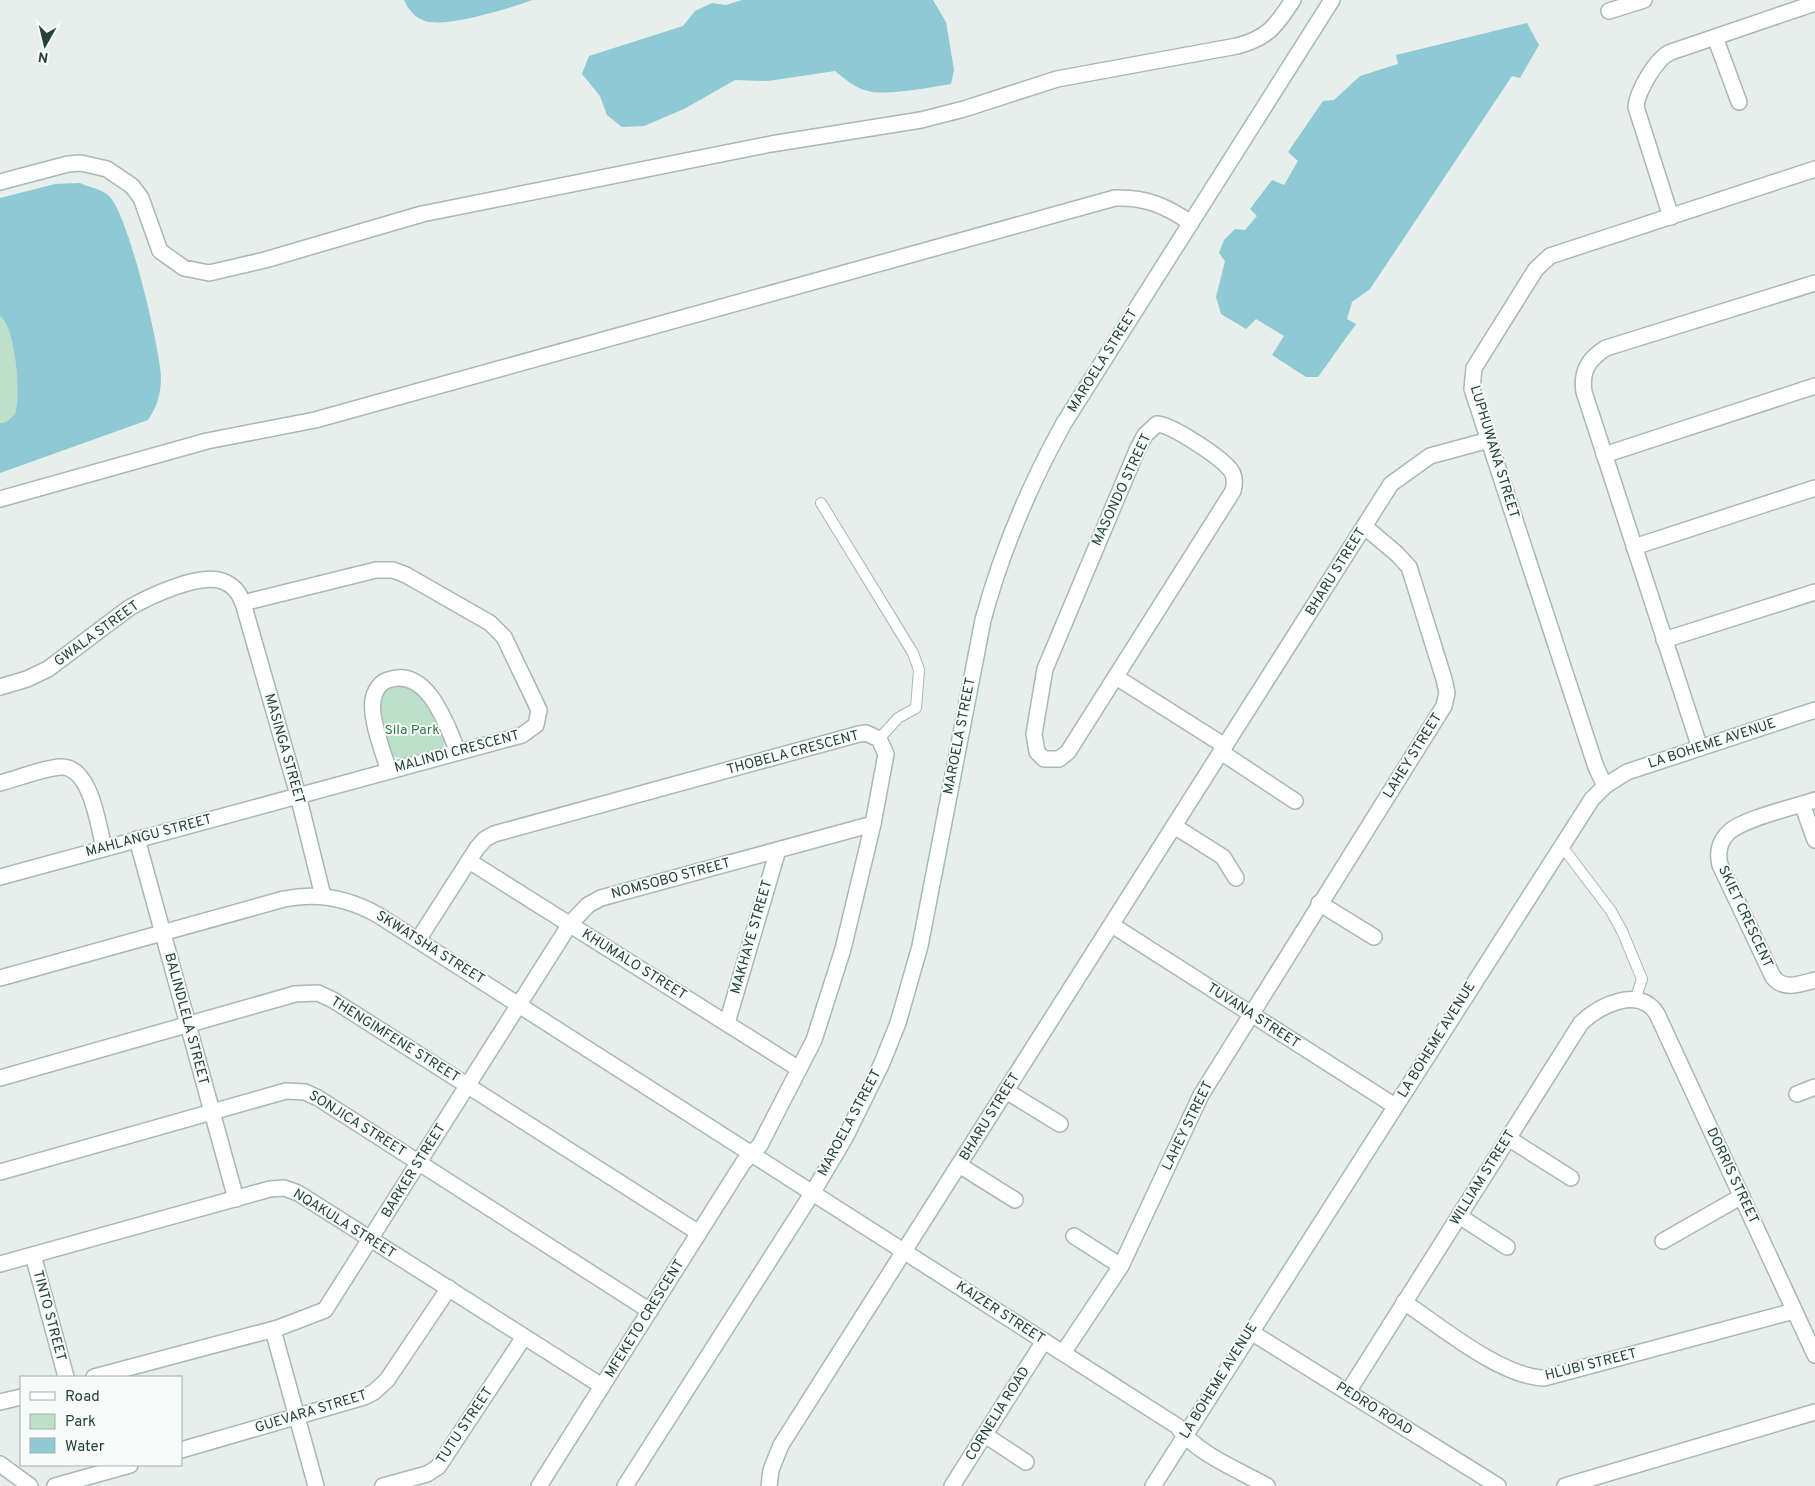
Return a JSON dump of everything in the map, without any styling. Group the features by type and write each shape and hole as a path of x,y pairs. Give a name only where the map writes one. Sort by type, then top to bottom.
{"street":[{"path":"0,182 68,164 81,163 108,169 132,186 141,198 160,251 184,268 209,273 265,260 422,214 771,144 921,120 964,109 1057,79 1236,46 1265,35 1276,25 1293,0"},
{"name":"MAROELA STREET","path":"625,1486 813,1192 864,1102 882,1063 908,992 920,946 983,620 995,576 1015,520 1036,473 1064,423 1332,0"},
{"path":"1609,12 1644,0"},
{"path":"1671,217 1636,113 1636,102 1640,91 1662,57 1715,37 1814,7"},
{"path":"1715,37 1738,102"},
{"name":"LUPHUWANA STREET","path":"1605,786 1596,767 1472,389 1472,376 1479,360 1540,264 1556,253 1815,169"},
{"path":"0,499 207,441 315,420 1115,198 1152,201 1168,207 1191,222"},
{"path":"1700,748 1604,455 1583,384 1586,367 1598,353 1606,348 1815,283"},
{"path":"1604,455 1815,386"},
{"name":"MASONDO STREET","path":"1157,424 1166,424 1231,470 1235,486 1116,676 1068,752 1053,760 1040,756 1035,747 1034,728 1042,680 1049,659 1138,448 1150,428 1157,424"},
{"name":"BHARU STREET","path":"769,1486 771,1470 780,1445 1391,484 1430,456 1489,440"},
{"path":"1634,547 1815,488"},
{"name":"LAHEY STREET","path":"1063,1353 1121,1266 1201,1095 1444,706 1446,693 1444,679 1409,567 1397,554 1365,527"},
{"name":"MALINDI CRESCENT","path":"244,603 386,569 406,575 490,623 509,646 538,705 538,720 527,733 298,796"},
{"name":"GWALA STREET","path":"0,686 41,673 129,608 167,590 214,580 234,588 244,603"},
{"path":"1664,640 1815,592"},
{"name":"MASINGA STREET","path":"244,603 298,796 323,896"},
{"path":"1116,676 1223,749 1295,802"},
{"path":"389,771 372,708 375,692 386,680 402,678 409,680 430,695 440,710 458,752"},
{"name":"LA BOHEME AVENUE","path":"1153,1486 1584,808 1605,786 1627,772 1815,710"},
{"name":"THOBELA CRESCENT","path":"418,940 481,844 494,834 859,734 866,733 879,738 886,754 873,824 844,949 829,999 814,1040 760,1145 752,1154"},
{"path":"0,783 61,767 74,770 86,783 104,848"},
{"name":"MAHLANGU STREET","path":"0,876 298,796"},
{"name":"SKIET CRESCENT","path":"1815,840 1808,802 1732,829 1722,840 1718,859 1776,982 1787,986 1815,980"},
{"name":"NOMSOBO STREET","path":"519,1005 570,924 588,905 601,898 873,824"},
{"path":"1174,826 1223,857 1236,878"},
{"name":"BALINDLELA STREET","path":"137,839 236,1199"},
{"name":"MAKHAYE STREET","path":"727,1023 778,850"},
{"name":"KHUMALO STREET","path":"469,861 799,1069"},
{"name":"SKWATSHA STREET","path":"0,978 284,899 323,896 352,902 366,908 418,940 813,1192"},
{"path":"1320,903 1374,938"},
{"name":"TUVANA STREET","path":"1112,925 1395,1106"},
{"name":"THENGIMFENE STREET","path":"0,1078 295,994 318,993 333,1000 699,1233"},
{"name":"WILLIAM STREET","path":"1348,1392 1581,1023 1599,1009 1618,1002 1639,1001"},
{"name":"DORRIS STREET","path":"1639,1001 1651,1006 1657,1014 1815,1355"},
{"name":"BARKER STREET","path":"98,1376 273,1330 325,1310 519,1005"},
{"path":"1797,1094 1815,1087"},
{"name":"SONJICA STREET","path":"0,1172 286,1091 305,1092 650,1311"},
{"path":"1006,1091 1060,1124"},
{"path":"1508,1138 1571,1178"},
{"name":"MFEKETO CRESCENT","path":"539,1486 743,1163 752,1154"},
{"path":"959,1165 1015,1200"},
{"name":"NQAKULA STREET","path":"0,1264 277,1188 291,1190 602,1386"},
{"name":"KAIZER STREET","path":"813,1192 1177,1426 1184,1436 1198,1448 1268,1486"},
{"path":"1663,1241 1742,1196"},
{"path":"1459,1216 1507,1247"},
{"path":"1074,1236 1121,1266"},
{"name":"TINTO STREET","path":"33,1255 66,1376"},
{"name":"GUEVARA STREET","path":"182,1450 364,1397 380,1388 449,1288"},
{"name":"HLUBI STREET","path":"1404,1302 1492,1361 1517,1374 1537,1378 1555,1377 1794,1311"},
{"path":"273,1330 316,1486"},
{"name":"PEDRO ROAD","path":"1251,1332 1498,1486"},
{"name":"TUTU STREET","path":"383,1486 428,1474 438,1467 524,1336"},
{"name":"CORNELIA ROAD","path":"952,1486 1044,1341"},
{"path":"0,1402 20,1397"},
{"path":"1565,1486 1815,1412"},
{"path":"984,1435 1026,1462"},
{"path":"0,1464 30,1486"},
{"path":"56,1486 126,1466"}],"lane":[{"path":"822,503 913,653 919,670 916,708 898,718 879,738"},
{"path":"1561,845 1611,912 1622,931 1642,979 1639,1001"}],"green space":[{"path":"0,316 10,334 16,363 17,405 15,414 6,422 0,423"},
{"name":"Sila Park","path":"398,684 412,689 419,694 432,710 441,726 445,740 441,749 427,755 410,758 396,757 391,754 379,705 385,691"}],"water":[{"path":"404,0 532,0 462,20 434,22 418,18"},
{"path":"742,0 933,0 946,22 954,70 951,84 909,90 876,92 859,88 835,71 768,81 735,80 684,109 644,126 622,127 607,115 600,96 582,74 589,56 683,26 695,11 712,3 726,5"},
{"path":"1527,23 1539,45 1520,78 1512,76 1370,289 1352,302 1347,319 1356,324 1318,377 1306,377 1272,355 1284,336 1256,319 1246,329 1221,314 1216,297 1225,261 1219,253 1224,240 1235,229 1245,230 1257,216 1250,209 1272,180 1284,185 1298,161 1288,152 1323,101 1334,100 1360,76 1398,64 1396,55"},
{"path":"80,183 108,195 116,206 125,226 142,282 155,339 161,377 158,400 148,420 0,473 0,423 6,422 15,414 17,378 10,334 0,316 0,198 55,184"}]}
